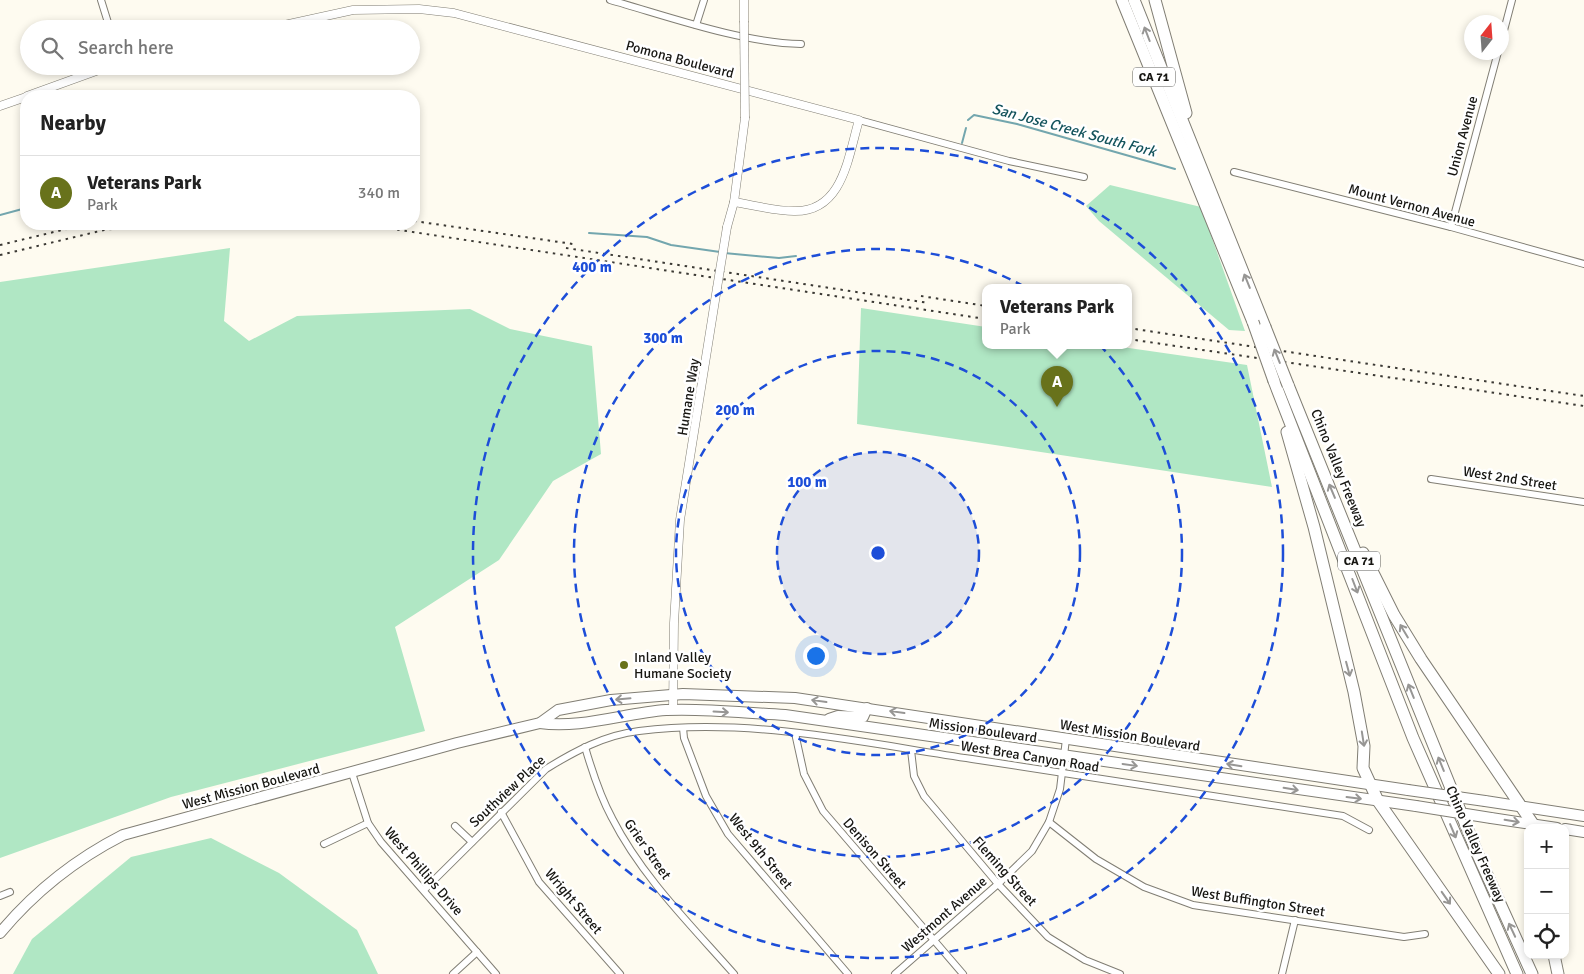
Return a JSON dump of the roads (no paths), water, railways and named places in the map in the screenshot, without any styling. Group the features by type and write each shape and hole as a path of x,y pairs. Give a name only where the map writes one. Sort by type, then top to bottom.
{"highway":[{"path":"1115,0 1146,57"},
{"name":"Chino Valley Freeway","path":"1122,0 1146,57 1192,151"},
{"name":"Chino Valley Freeway","path":"1134,0 1220,226 1274,381 1413,738 1517,974"},
{"path":"1155,0 1188,119 1192,151"},
{"name":"Chino Valley Freeway","path":"1220,226 1265,327 1346,523 1474,846 1532,974"},
{"path":"1279,394 1282,415 1314,527 1354,692 1364,746 1363,768 1369,784 1378,801 1499,974"},
{"path":"1346,523 1394,615 1420,659 1533,824"},
{"path":"1555,959 1558,974"}],"main road":[{"name":"West Mission Boulevard","path":"672,695 772,696 867,708 1584,816"},
{"path":"540,723 558,710 611,700 672,695"},
{"path":"826,721 838,716 863,718 867,708"},
{"name":"Mission Boulevard","path":"540,723 560,726 673,710 785,715 1416,806 1524,824"},
{"name":"West Mission Boulevard","path":"0,933 19,910 51,880 93,850 122,835 457,743 540,723"},
{"path":"1569,830 1584,832"}],"street":[{"path":"101,0 107,20"},
{"path":"610,0 696,25 778,44 801,44"},
{"path":"696,25 704,0"},
{"name":"Humane Way","path":"673,710 672,695 680,520 716,288 727,227 734,202 745,118 744,0"},
{"path":"1508,15 1512,0"},
{"name":"Pomona Boulevard","path":"307,20 353,10 419,8 454,13 1009,161 1084,177"},
{"name":"Union Avenue","path":"1451,227 1496,60"},
{"path":"44,90 85,75"},
{"path":"0,106 20,99"},
{"path":"734,202 793,211 815,209 823,204 832,196 840,183 859,120"},
{"name":"Mount Vernon Avenue","path":"1234,172 1451,227 1584,264"},
{"name":"West 2nd Street","path":"1431,479 1584,502"},
{"name":"West Brea Canyon Road","path":"683,728 794,733 912,750 1343,816 1369,830"},
{"name":"Southview Place","path":"424,890 546,769 585,747 608,738 637,731 683,728"},
{"name":"West 9th Street","path":"683,728 686,745 706,796 728,834 848,974"},
{"name":"Denison Street","path":"794,733 804,774 823,812 963,974"},
{"name":"Westmont Avenue","path":"895,974 998,884 1032,851 1049,822 1062,773 1066,738"},
{"name":"Grier Street","path":"585,747 597,784 612,818 645,872 734,974"},
{"name":"Fleming Street","path":"912,750 914,776 924,796 998,884 1048,937 1085,960 1120,974"},
{"name":"West Phillips Drive","path":"352,773 368,823 381,842 496,974"},
{"name":"Wright Street","path":"501,812 539,882 620,974"},
{"name":"West Buffington Street","path":"1049,822 1096,859 1144,887 1193,905 1404,937 1425,934"},
{"path":"324,844 368,823"},
{"path":"455,826 472,842"},
{"path":"0,896 10,892"},
{"path":"1282,974 1295,920"},
{"path":"453,974 477,952"}],"waterway":[{"name":"San Jose Creek South Fork","path":"968,120 974,115 1017,124 1175,169"},
{"name":"San Jose Creek South Fork","path":"962,143 966,128"},
{"name":"San Jose Creek South Fork","path":"0,215 20,210"},
{"name":"San Jose Creek South Fork","path":"589,233 647,237 671,245 720,252"},
{"name":"San Jose Creek South Fork","path":"724,253 779,258 796,256"}],"railway":[{"path":"420,222 573,244"},
{"path":"0,245 62,230"},
{"path":"0,255 104,230"},
{"path":"400,230 982,318"},
{"path":"566,248 929,303"},
{"path":"921,296 982,305"},
{"path":"1132,329 1584,396"},
{"path":"1132,340 1584,406"}],"place":[{"name":"Veterans Park","path":"1057,407"},
{"name":"Inland Valley Humane Society","path":"624,665"}]}
